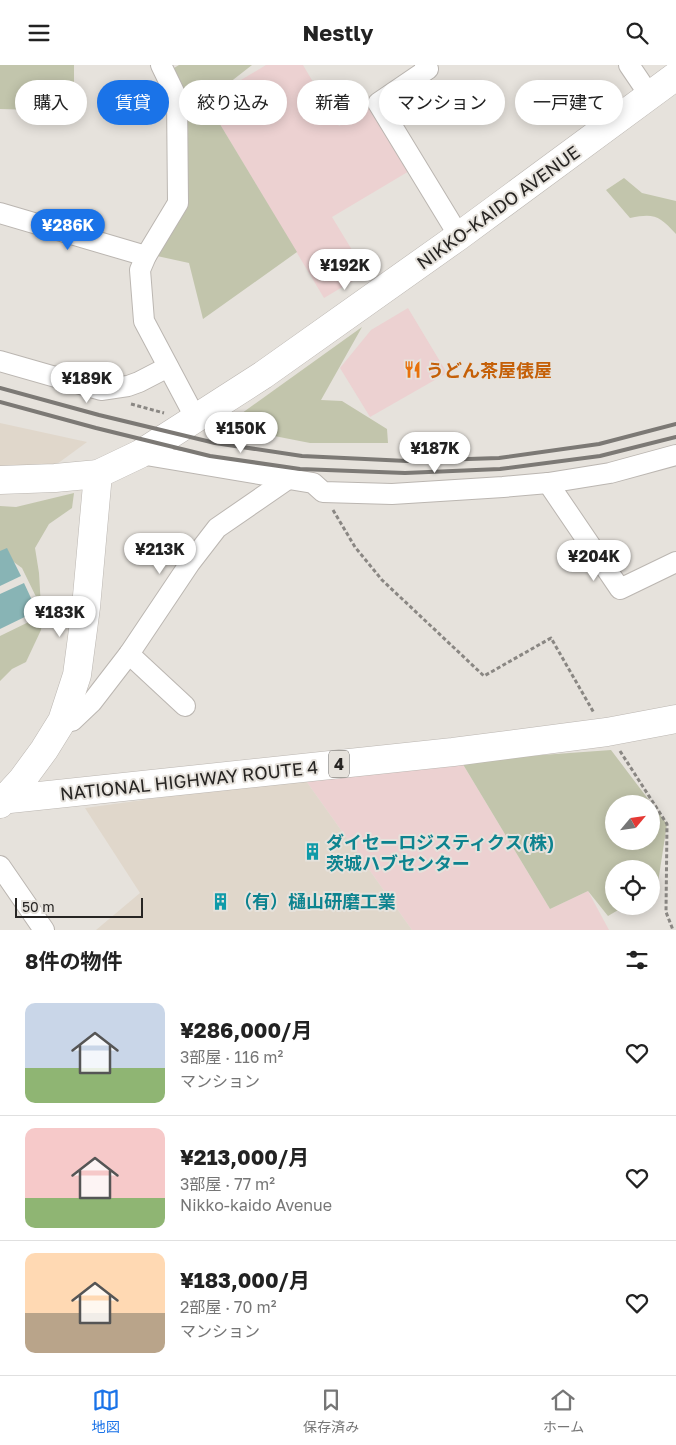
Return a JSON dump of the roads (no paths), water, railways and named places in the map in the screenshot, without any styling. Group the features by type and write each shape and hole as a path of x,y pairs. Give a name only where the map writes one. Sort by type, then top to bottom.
{"main road":[{"name":"NIKKO-KAIDO AVENUE","path":"0,480 98,474 140,455 185,417 263,375 459,236 676,77"},
{"path":"1,801 22,780 62,721 77,675 86,607 98,474"},
{"name":"NATIONAL HIGHWAY ROUTE 4","path":"1,801 443,753 607,732 676,719"}],"street":[{"path":"161,65 177,98 178,203 146,256 140,270 144,321 168,367 185,417"},
{"path":"425,65 428,69 378,103 459,236"},
{"path":"629,65 650,96"},
{"path":"0,213 146,256"},
{"path":"0,361 101,390 128,386 168,367"},
{"path":"140,455 313,483 322,492 392,494 548,483 610,473 676,455"},
{"path":"62,721 72,721 92,702 129,654 190,563 217,528 288,479"},
{"path":"548,483 620,589 676,562"},
{"path":"129,654 185,706"},
{"path":"0,866 44,930"}],"water":[{"path":"7,548 21,576 0,586 0,551"},
{"path":"24,583 37,611 0,629 0,594"}],"railway":[{"path":"0,388 99,415 215,443 302,456 407,461 499,458 599,444 676,424"},
{"path":"0,402 210,456 300,469 405,473 500,469 600,456 676,437"}],"place":[{"name":"うどん茶屋俵屋","path":"412,370"},
{"name":"ダイセーロジスティクス(株) 茨城ハブセンター","path":"312,852"},
{"name":"（有）樋山研磨工業","path":"220,901"}]}
